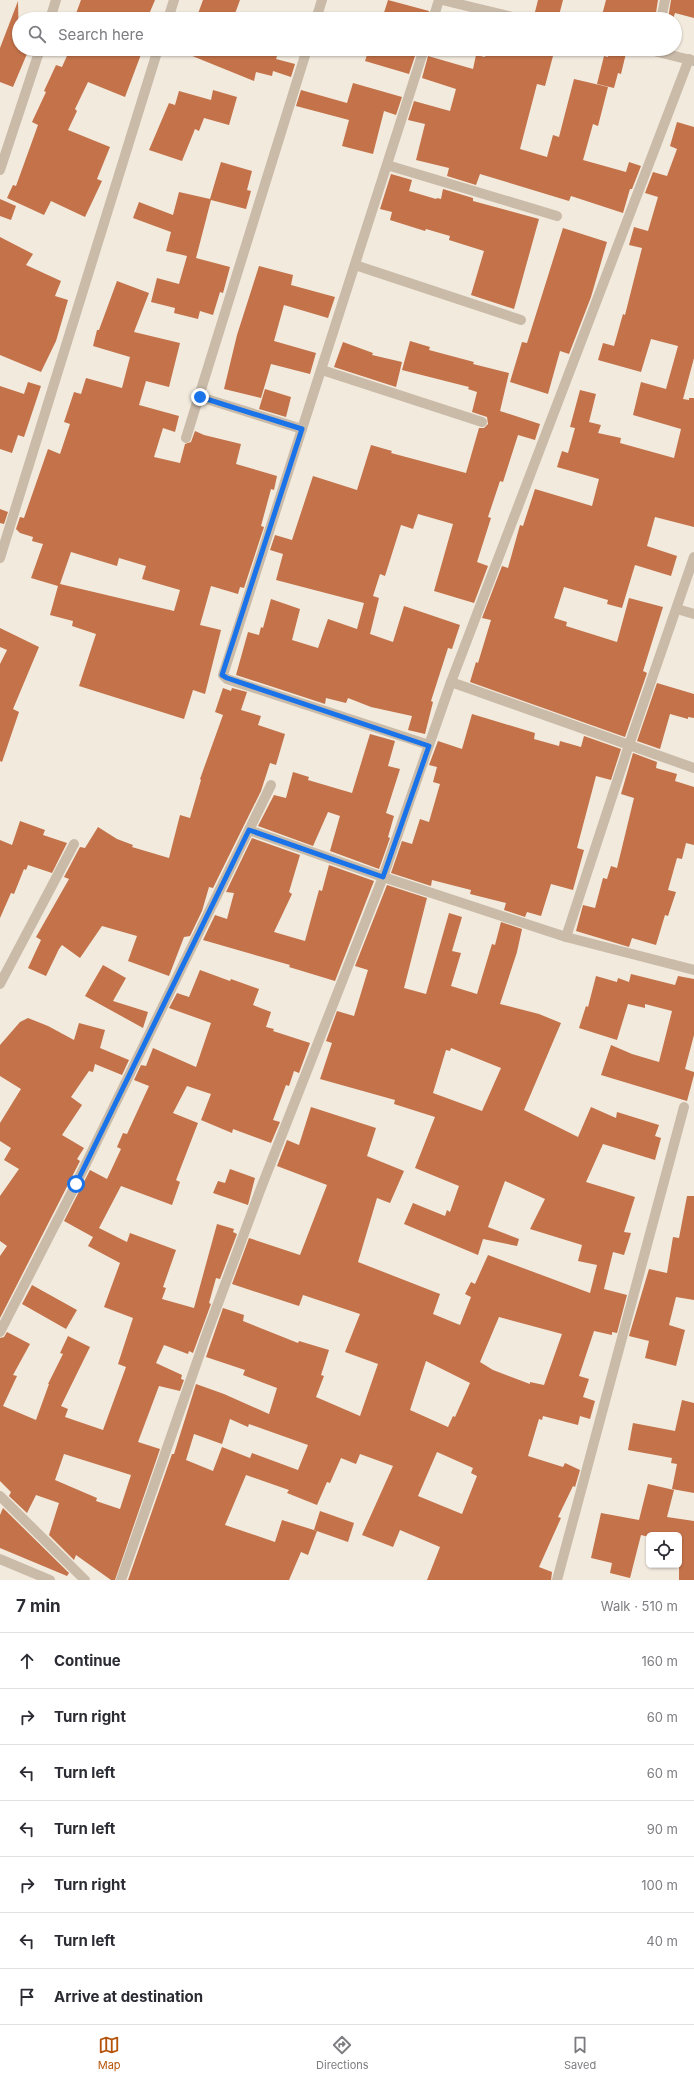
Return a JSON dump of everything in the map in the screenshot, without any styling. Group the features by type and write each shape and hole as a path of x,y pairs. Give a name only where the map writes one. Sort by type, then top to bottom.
{"street":[{"path":"52,12 56,0"},
{"path":"170,12 174,0"},
{"path":"318,12 322,0"},
{"path":"436,12 440,0 491,12"},
{"path":"662,12 665,0"},
{"path":"0,170 38,56"},
{"path":"0,558 156,56"},
{"path":"186,438 200,397 304,56"},
{"path":"422,56 322,370 222,675 227,678 429,746"},
{"path":"121,1580 261,1188 383,877 451,682 692,60 676,56"},
{"path":"387,165 557,216"},
{"path":"355,265 521,320"},
{"path":"322,370 482,422"},
{"path":"200,397 302,429"},
{"path":"566,937 629,745 694,557"},
{"path":"677,609 694,614"},
{"path":"451,682 694,768"},
{"path":"0,1332 76,1184 271,785"},
{"path":"249,830 383,877 566,937 694,970"},
{"path":"0,984 74,844"},
{"path":"557,1580 684,1107"},
{"path":"0,1496 85,1580"},
{"path":"0,1559 50,1580"}],"building":[{"path":"81,0 155,0 150,12 77,12"},
{"path":"203,0 240,0 236,12 199,12"},
{"path":"388,0 429,11 429,12 384,12"},
{"path":"538,0 563,0 560,12 535,12"},
{"path":"606,0 658,0 656,12 603,12"},
{"path":"671,0 694,0 694,18 682,15 682,12 669,12"},
{"path":"18,1 18,12 14,12"},
{"path":"12,17 12,56 26,56 13,87 0,82 0,48"},
{"path":"67,56 140,56 125,97 88,82 75,109 77,111 68,130 110,147 97,179 102,181 85,217 51,201 44,215 7,198 13,185 16,186 38,125 32,122 46,92 44,91 56,65 62,67"},
{"path":"192,56 277,56 276,59 295,64 291,77 273,71 272,76 256,72 254,81"},
{"path":"367,56 415,56 409,74 365,61"},
{"path":"428,56 473,69 476,56 553,56 545,86 537,84 520,149 547,157 553,135 559,137 574,79 608,87 598,126 593,124 583,160 626,172 629,162 641,166 632,189 630,189 623,213 571,196 569,201 480,174 476,185 447,176 449,168 416,160 425,124 408,120 414,101 450,111 456,89 422,78"},
{"path":"604,56 625,56 621,74 618,73 614,88 597,84"},
{"path":"353,83 402,97 396,115 384,111 373,154 342,146 349,120 296,106 301,90 347,103"},
{"path":"213,90 237,97 229,125 204,118 199,131 195,129 182,161 149,150 169,103 175,105 179,91 211,100"},
{"path":"677,122 694,127 694,358 683,399 689,400 689,398 694,398 694,527 655,517 647,546 677,556 671,576 635,565 622,608 607,604 608,600 564,587 554,618 567,622 566,626 617,642 629,598 663,607 643,671 647,673 625,737 470,682 476,662 478,663 491,620 482,618 502,566 508,568 520,525 523,526 535,489 592,506 599,479 557,467 562,451 568,453 575,428 570,427 580,390 596,394 589,422 601,425 598,433 621,438 620,443 674,458 681,429 633,415 641,382 666,389 678,346 651,339 641,372 598,360 603,343 614,346 623,314 625,315 642,248 629,245 634,227 648,231 658,197 645,193 653,172 667,176 677,149 670,146"},
{"path":"221,162 252,171 247,190 251,191 246,209 211,200 196,258 230,267 223,293 220,292 213,315 200,311 198,319 174,313 175,308 151,302 157,278 179,284 187,256 166,251 171,232 133,218 139,202 173,215 179,192 210,199"},
{"path":"391,174 412,180 409,191 436,199 441,199 443,189 473,198 473,201 539,219 514,309 471,295 484,251 449,240 450,236 426,229 425,231 390,220 392,212 380,209"},
{"path":"0,199 16,206 11,220 0,216"},
{"path":"563,228 607,242 591,297 569,354 560,351 548,394 510,382 522,342 527,343"},
{"path":"0,237 33,254 26,265 61,281 55,296 68,300 56,341 41,372 0,355"},
{"path":"259,266 293,275 291,285 335,297 328,318 284,305 274,341 316,353 310,374 271,364 261,398 224,389 237,335"},
{"path":"117,281 149,293 134,332 180,343 169,387 146,381 139,405 179,416 175,432 163,428 154,457 180,463 185,444 191,442 195,431 204,435 241,444 236,464 277,476 274,490 271,489 261,526 264,527 244,588 240,587 238,594 211,586 200,625 221,630 205,694 193,690 184,719 79,686 96,634 72,626 73,621 50,615 58,586 31,578 43,544 32,541 33,537 20,533 16,529 20,517 24,518 48,449 60,454 70,424 64,422 74,392 81,394 86,378 122,388 130,357 93,346 97,330 99,330","holes":["71,552 117,566 119,558 146,566 142,579 180,590 174,611 60,584"]},
{"path":"410,341 430,347 429,350 474,362 473,364 509,373 500,411 540,424 535,440 518,435 503,482 500,481 488,517 491,518 477,562 488,566 474,603 434,591 453,524 418,514 413,529 401,525 385,576 380,574 373,596 379,598 370,634 393,642 404,606 460,625 452,649 448,648 431,701 433,702 425,734 408,730 412,716 371,707 348,698 346,703 326,698 325,704 236,675 248,632 259,635 261,627 263,628 271,599 300,609 292,640 318,648 328,619 357,629 364,603 276,580 283,554 270,550 275,535 292,540 313,476 357,490 371,445 392,451 391,453 466,473 479,428 484,428 488,424 487,417 472,412 477,392 468,389 469,387 402,370"},
{"path":"343,342 373,353 372,355 402,362 396,387 334,367"},
{"path":"28,382 41,386 24,437 18,435 12,453 0,449 0,386 24,394"},
{"path":"265,389 291,397 286,417 259,409"},
{"path":"0,509 8,512 4,524 0,523"},
{"path":"0,628 39,647 13,709 19,712 2,762 0,761 0,664 7,650 0,647"},
{"path":"657,683 694,694 694,718 688,717 688,719 670,714 660,749 637,741"},
{"path":"223,688 231,691 232,688 247,692 241,710 261,716 258,725 285,734 276,765 270,763 261,791 213,888 209,887 202,911 190,936 184,937 169,976 128,961 137,936 102,926 80,958 62,945 46,976 28,968 41,940 36,937 69,879 64,877 80,847 85,848 98,827 117,839 133,845 132,847 169,858 180,815 190,818 201,780 200,779 223,715 215,712"},
{"path":"472,714 535,733 534,739 559,746 560,741 581,747 584,736 621,749 611,780 596,776 577,848 584,850 573,890 551,884 541,916 527,912 525,917 504,910 506,903 470,894 471,890 432,880 431,886 391,873 402,841 412,844 420,819 429,822 440,784 433,782 437,767 429,765 438,741 462,749"},
{"path":"370,734 395,741 388,766 400,769 386,813 394,816 388,837 390,838 379,869 330,851 340,816 328,812 313,846 258,826 274,795 286,798 293,772 309,777 308,780 352,793"},
{"path":"633,753 657,762 656,768 677,774 675,781 694,787 694,845 686,843 682,859 677,858 668,890 676,892 668,916 665,915 656,945 632,938 629,947 576,931 583,905 595,908 603,878 607,879 611,866 617,868 634,798 621,794"},
{"path":"20,821 45,830 43,835 67,843 52,873 28,865 26,870 24,869 14,894 11,893 0,918 0,840 12,845"},
{"path":"252,838 300,855 289,892 292,894 274,932 305,941 319,890 322,891 329,865 374,881 335,981 289,967 290,965 203,940 215,915 227,919 234,893 226,892"},
{"path":"387,885 427,898 404,988 426,994 449,913 462,917 452,951 461,953 451,986 477,994 492,944 495,945 501,922 522,929 517,952 500,1004 539,1014 561,1023 524,1110 578,1137 591,1107 616,1118 617,1112 659,1125 655,1136 661,1138 655,1160 603,1144 586,1182 635,1197 624,1232 631,1233 624,1255 613,1252 604,1289 627,1295 617,1333 612,1332 612,1335 594,1331 579,1376 589,1379 583,1397 595,1401 590,1419 580,1416 578,1425 543,1416 542,1420 539,1419 528,1456 563,1467 565,1463 580,1470 575,1487 573,1486 558,1517 561,1518 539,1567 552,1572 551,1580 427,1580 440,1547 400,1530 393,1547 362,1535 393,1466 360,1454 356,1464 341,1458 330,1483 327,1482 317,1505 287,1493 289,1490 246,1475 225,1525 275,1542 282,1520 317,1531 308,1555 301,1552 289,1580 128,1580 172,1454 174,1454 196,1384 224,1394 269,1414 277,1388 243,1375 245,1370 206,1357 223,1308 244,1315 243,1321 298,1343 299,1341 329,1350 321,1375 324,1376 316,1397 360,1416 378,1364 345,1352 360,1314 303,1295 299,1306 232,1284 249,1238 300,1255 327,1185 277,1166 287,1140 299,1145 311,1107 376,1128 367,1156 404,1171 390,1203 377,1198 358,1262 440,1294 433,1314 460,1325 471,1297 465,1294 471,1282 475,1284 488,1255 590,1293 597,1265 578,1261 582,1245 530,1229 545,1199 505,1181 488,1227 519,1239 517,1246 483,1239 478,1255 404,1224 413,1203 445,1216 447,1210 450,1212 459,1186 415,1168 435,1117 394,1104 395,1100 320,1079 332,1043 326,1041 337,1011 354,1016 368,970 355,966","holes":["451,1048 501,1068 482,1111 433,1093 446,1050 450,1051","499,1317 562,1334 544,1385 530,1382 530,1384 493,1370 480,1362","426,1361 470,1383 455,1417 453,1416 448,1427 410,1410","230,1419 248,1427 249,1424 308,1445 298,1470 252,1453 250,1458 222,1447 213,1471 186,1460 194,1434 222,1444","437,1452 473,1468 471,1473 477,1476 462,1514 418,1496"]},
{"path":"103,965 126,978 113,1001 148,1012 143,1028 85,996"},
{"path":"200,970 230,981 231,979 259,989 253,1005 271,1012 266,1027 274,1029 273,1031 310,1043 299,1073 294,1071 289,1086 286,1085 273,1120 280,1122 271,1143 233,1129 232,1133 201,1120 211,1094 187,1086 173,1113 198,1123 176,1180 180,1182 172,1205 121,1186 99,1228 127,1242 130,1233 176,1250 163,1287 166,1288 162,1299 194,1308 217,1224 234,1229 233,1232 237,1234 220,1279 216,1278 209,1303 211,1304 193,1353 189,1351 188,1354 164,1345 156,1363 182,1375 181,1379 184,1380 180,1391 159,1386 138,1442 160,1449 115,1580 111,1580 76,1555 74,1560 49,1535 59,1503 36,1495 27,1513 9,1496 11,1492 0,1481 0,1338 4,1337 7,1332 30,1344 13,1375 17,1376 3,1406 36,1420 48,1384 63,1354 60,1353 68,1336 90,1347 61,1406 68,1409 65,1417 103,1430 126,1367 118,1364 133,1318 104,1307 120,1263 88,1246 93,1237 64,1221 90,1170 107,1179 121,1149 117,1147 123,1133 127,1134 149,1086 134,1080 141,1065 146,1066 153,1048 196,1067 211,1023 169,1008 177,993 189,997","holes":["64,1454 131,1475 120,1509 96,1501 97,1498 55,1480"]},
{"path":"631,974 675,985 678,976 694,979 694,1035 685,1069 694,1072 694,1075 687,1101 601,1075 611,1045 632,1054 659,1062 672,1011 645,1004 645,1008 628,1004 617,1040 579,1028 586,1006 588,1007 596,976 617,982 618,978 629,982"},
{"path":"28,1018 48,1026 74,1040 79,1023 105,1030 100,1048 129,1060 122,1075 95,1064 93,1072 89,1071 71,1097 82,1105 62,1135 84,1148 77,1159 80,1161 0,1318 0,1256 7,1246 0,1241 0,1196 19,1169 4,1160 11,1148 0,1141 0,1123 21,1089 0,1076 0,1045 20,1022"},
{"path":"230,1169 255,1178 248,1205 213,1193 218,1181 225,1183"},
{"path":"687,1196 694,1196 694,1300 676,1297 669,1325 685,1330 676,1366 645,1358 649,1341 629,1336 649,1269 667,1273 673,1237 679,1238"},
{"path":"32,1285 77,1310 66,1329 22,1304"},
{"path":"682,1400 694,1403 694,1493 672,1489 677,1464 671,1463 672,1458 628,1450 633,1423 675,1431"},
{"path":"648,1484 674,1490 667,1517 694,1521 694,1580 679,1580 679,1568 682,1568 682,1532 646,1532 646,1536 641,1535 630,1578 610,1573 612,1563 591,1558 601,1513 639,1520"},
{"path":"3,1508 69,1573 67,1576 0,1548 0,1515"},
{"path":"320,1511 354,1523 348,1542 314,1530"}],"route":[{"path":"76,1184 249,830 383,877 429,746 227,678 222,675 302,429 200,397"}]}
